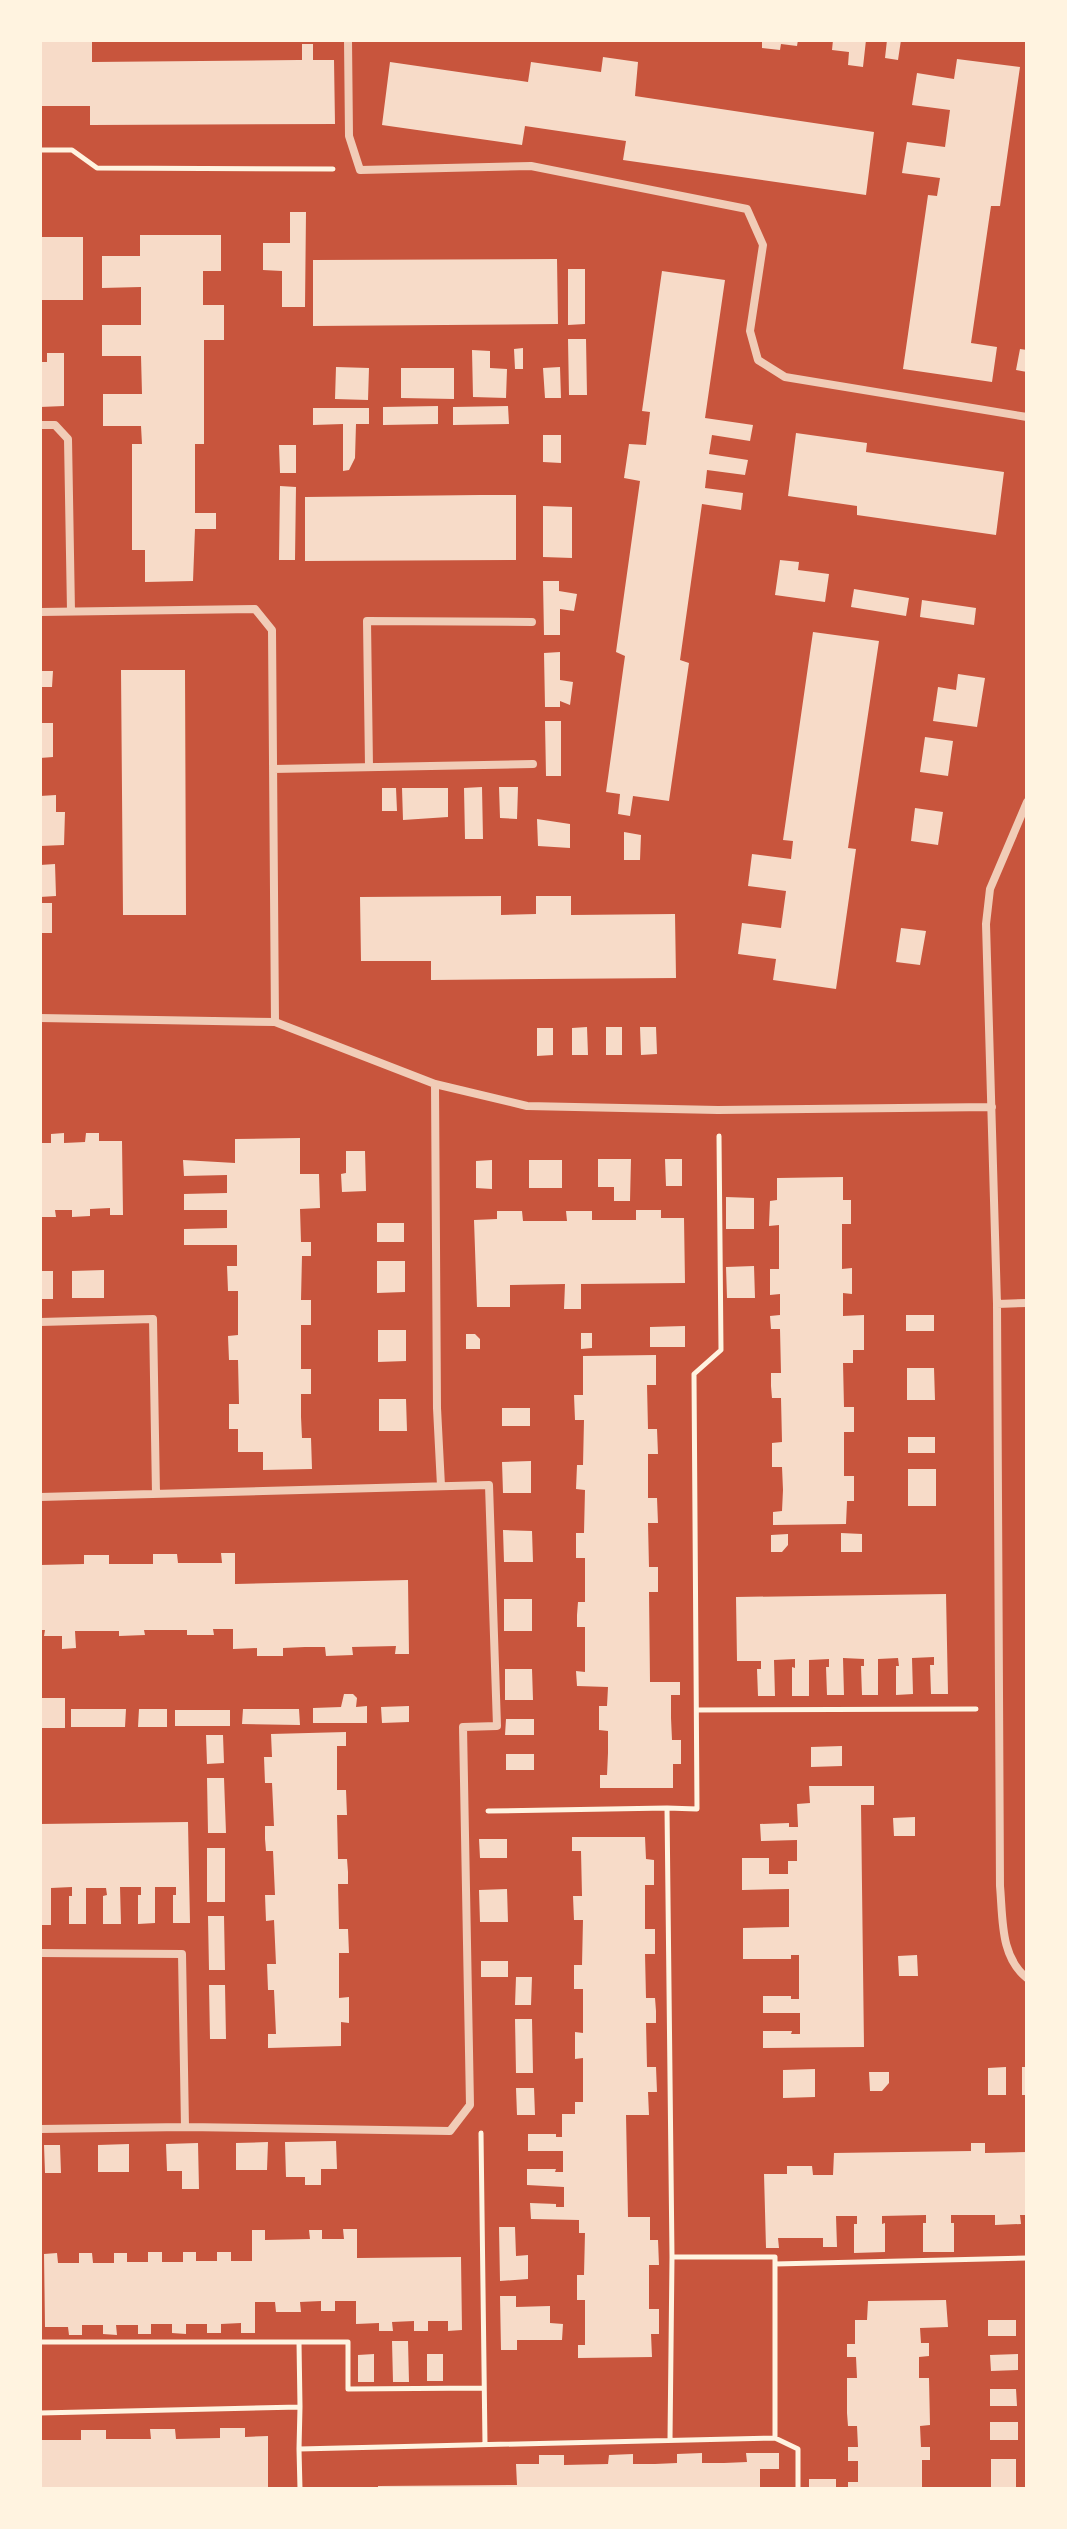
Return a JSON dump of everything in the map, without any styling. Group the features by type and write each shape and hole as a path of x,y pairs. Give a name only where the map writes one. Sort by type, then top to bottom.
{"street":[{"path":"348,40 349,136 360,170 531,166 747,209 763,245 750,331 758,360 785,377 1027,417"},
{"path":"40,425 55,425 68,439 71,611"},
{"path":"40,612 255,609 272,630 275,1022"},
{"path":"369,767 367,621 532,622"},
{"path":"273,769 533,764"},
{"path":"1027,802 990,889 986,924 997,1304 1000,1886 1004,1936 1013,1967 1027,1978"},
{"path":"40,1018 275,1022 435,1084 527,1106 718,1110 992,1107"},
{"path":"435,1084 437,1408 441,1486"},
{"path":"997,1304 1027,1303"},
{"path":"40,1322 153,1319 156,1494"},
{"path":"40,1497 489,1485 497,1726 463,1727 470,2105 450,2131 185,2127 40,2129"},
{"path":"40,1953 182,1954 185,2127"}],"path":[{"path":"40,150 72,150 97,168 360,170"},
{"path":"464,1812 697,1809 694,1374 721,1350 718,1110"},
{"path":"697,1710 1001,1709"},
{"path":"667,1808 672,2257 670,2440"},
{"path":"460,2117 481,2131 485,2444"},
{"path":"672,2257 775,2257 775,2438"},
{"path":"775,2264 1027,2258"},
{"path":"40,2342 348,2342 348,2389 484,2388"},
{"path":"299,2342 300,2489"},
{"path":"40,2413 300,2407"},
{"path":"299,2449 775,2438 798,2449 798,2489"}],"building":[{"path":"762,40 798,40 797,46 781,44 780,50 762,48"},
{"path":"833,40 866,40 863,67 848,65 849,52 832,50"},
{"path":"887,40 901,40 898,60 885,58"},
{"path":"92,41 92,62 302,60 302,44 313,44 313,60 334,60 335,124 90,125 90,106 40,106 40,42"},
{"path":"603,57 638,62 635,96 874,132 866,195 623,160 626,141 525,126 522,145 382,125 390,62 528,82 531,62 601,72"},
{"path":"957,59 1020,67 1000,206 991,206 971,343 997,347 992,382 903,369 928,195 937,196 940,178 902,173 907,142 945,147 950,110 912,105 917,73 954,79"},
{"path":"290,212 306,212 305,307 282,307 282,271 263,270 263,243 290,243"},
{"path":"140,235 221,235 221,271 203,271 203,305 224,305 224,340 204,340 204,444 195,444 195,513 216,513 216,529 195,529 193,581 145,582 145,550 132,550 132,444 142,444 141,426 103,426 103,394 142,394 141,356 102,356 102,325 141,325 141,287 102,288 102,256 140,256"},
{"path":"40,237 83,237 83,300 40,300"},
{"path":"557,259 558,324 313,326 313,260"},
{"path":"568,269 585,269 585,324 568,325"},
{"path":"662,271 725,280 705,418 753,425 750,441 712,435 709,454 748,460 745,475 707,470 705,488 743,493 741,510 702,504 680,660 689,663 669,801 633,796 630,816 618,814 620,794 606,792 625,656 616,652 640,481 624,478 629,444 646,445 650,412 642,411"},
{"path":"568,339 586,339 587,395 569,395"},
{"path":"523,348 523,369 515,369 514,349"},
{"path":"1020,349 1027,350 1027,372 1016,370"},
{"path":"472,350 490,351 490,368 507,369 506,398 473,397"},
{"path":"47,353 64,353 64,406 40,407 40,362 47,362"},
{"path":"336,367 369,368 368,400 335,399"},
{"path":"560,367 561,398 545,398 543,368"},
{"path":"401,368 454,368 454,399 401,398"},
{"path":"438,406 438,424 383,425 383,407"},
{"path":"508,406 509,424 453,425 453,407"},
{"path":"313,408 369,408 369,424 356,424 355,458 349,470 343,471 343,424 313,425"},
{"path":"796,433 867,443 866,452 1004,472 996,535 857,515 857,506 788,496"},
{"path":"543,435 561,435 561,463 543,462"},
{"path":"279,445 296,445 296,473 280,473"},
{"path":"280,486 296,487 295,560 279,560"},
{"path":"516,495 516,560 305,561 305,497"},
{"path":"543,506 572,507 572,558 543,557"},
{"path":"780,560 799,562 798,570 829,574 825,602 775,595"},
{"path":"543,581 559,581 559,591 577,594 574,611 560,609 560,635 544,635"},
{"path":"854,589 909,598 906,616 851,607"},
{"path":"922,600 976,608 974,625 920,617"},
{"path":"813,632 879,641 848,848 856,849 836,989 773,980 776,959 738,954 742,923 781,928 786,891 748,886 752,854 791,859 793,841 783,840"},
{"path":"560,652 560,680 573,682 570,705 560,701 560,707 545,707 544,653"},
{"path":"121,670 185,670 186,915 123,915"},
{"path":"40,671 53,671 52,687 40,687"},
{"path":"958,674 985,678 977,727 933,721 938,687 956,690"},
{"path":"545,721 561,721 561,776 546,776"},
{"path":"40,723 53,723 53,757 40,758"},
{"path":"925,737 953,741 948,776 920,772"},
{"path":"482,787 483,839 465,839 464,788"},
{"path":"499,787 518,787 517,819 500,818"},
{"path":"382,788 396,788 397,811 382,811"},
{"path":"402,788 448,788 448,817 403,820"},
{"path":"56,795 56,812 65,812 64,845 40,846 40,796"},
{"path":"915,808 943,812 938,845 911,841"},
{"path":"537,819 570,824 570,848 538,846"},
{"path":"624,832 641,835 640,860 624,860"},
{"path":"55,864 56,896 40,897 40,865"},
{"path":"501,896 501,915 536,914 536,896 571,896 571,915 675,914 676,978 431,980 431,961 361,961 360,897"},
{"path":"40,903 52,903 52,933 40,933"},
{"path":"901,928 926,931 920,965 896,962"},
{"path":"587,1027 588,1055 572,1055 572,1028"},
{"path":"606,1027 622,1027 622,1055 606,1055"},
{"path":"640,1027 656,1027 657,1054 641,1055"},
{"path":"537,1028 553,1028 553,1055 537,1056"},
{"path":"64,1133 64,1143 85,1142 86,1133 99,1133 99,1141 122,1141 123,1215 110,1215 110,1208 90,1209 90,1216 72,1217 72,1210 55,1210 56,1217 40,1217 40,1143 51,1143 51,1134"},
{"path":"300,1138 300,1174 319,1174 320,1208 300,1209 301,1242 311,1242 311,1256 302,1256 301,1300 311,1300 311,1325 301,1325 301,1369 311,1369 311,1394 301,1394 301,1417 302,1438 311,1438 312,1469 263,1470 263,1452 238,1452 238,1429 229,1429 229,1404 239,1404 238,1360 229,1360 228,1336 238,1335 238,1291 228,1291 227,1266 237,1266 237,1245 184,1245 184,1229 227,1228 227,1210 184,1210 184,1194 227,1193 227,1175 184,1176 183,1160 235,1163 235,1139"},
{"path":"346,1151 365,1151 366,1191 342,1192 341,1174 346,1173"},
{"path":"598,1159 631,1159 630,1201 614,1201 614,1187 598,1187"},
{"path":"665,1159 682,1159 682,1186 666,1186"},
{"path":"492,1160 492,1189 476,1188 476,1161"},
{"path":"529,1160 562,1160 562,1188 529,1188"},
{"path":"843,1177 843,1200 851,1200 851,1224 842,1224 842,1269 852,1268 852,1294 843,1293 843,1316 864,1315 864,1350 853,1350 853,1363 843,1363 844,1407 854,1407 854,1432 844,1432 844,1476 854,1476 854,1501 847,1501 846,1524 773,1525 773,1512 782,1511 783,1490 782,1467 772,1467 772,1443 782,1442 781,1398 772,1398 771,1386 771,1373 781,1373 780,1329 771,1329 770,1316 780,1315 780,1294 770,1295 770,1269 779,1269 779,1225 769,1226 770,1201 777,1200 777,1178"},
{"path":"726,1197 754,1198 754,1229 726,1229"},
{"path":"636,1210 661,1210 661,1218 684,1218 685,1283 581,1284 581,1309 564,1309 565,1284 510,1285 510,1307 477,1307 474,1220 497,1219 497,1211 522,1211 523,1221 567,1221 566,1211 592,1211 592,1220 636,1220"},
{"path":"377,1223 404,1223 404,1242 377,1242"},
{"path":"377,1261 405,1261 405,1292 377,1293"},
{"path":"754,1266 755,1298 727,1298 726,1267"},
{"path":"104,1270 104,1298 72,1298 72,1271"},
{"path":"40,1271 53,1271 53,1299 40,1299"},
{"path":"906,1315 934,1315 934,1331 906,1331"},
{"path":"685,1326 685,1347 650,1347 650,1327"},
{"path":"378,1330 406,1330 406,1361 378,1362"},
{"path":"581,1333 592,1333 592,1348 581,1349"},
{"path":"466,1334 475,1334 480,1339 480,1349 466,1349"},
{"path":"656,1355 656,1385 647,1385 648,1429 657,1429 658,1454 648,1454 648,1498 657,1498 658,1523 648,1523 649,1567 658,1567 658,1592 649,1592 650,1682 680,1682 680,1695 671,1695 671,1718 672,1740 681,1740 681,1764 673,1764 673,1788 600,1788 600,1775 607,1775 608,1731 599,1730 599,1706 607,1706 608,1687 577,1686 576,1671 585,1672 585,1627 577,1627 577,1615 578,1602 585,1602 585,1558 576,1558 576,1533 584,1533 585,1490 576,1489 577,1465 583,1465 584,1420 575,1420 574,1395 583,1395 583,1356"},
{"path":"907,1368 934,1368 935,1400 907,1400"},
{"path":"379,1399 406,1399 407,1431 379,1431"},
{"path":"502,1408 530,1408 530,1426 502,1426"},
{"path":"908,1437 935,1437 935,1453 908,1453"},
{"path":"531,1461 531,1493 503,1493 502,1462"},
{"path":"908,1469 936,1469 936,1506 908,1506"},
{"path":"503,1530 532,1531 533,1562 504,1562"},
{"path":"841,1533 862,1534 862,1552 841,1552"},
{"path":"788,1534 788,1545 782,1552 771,1552 771,1535"},
{"path":"221,1553 235,1553 235,1584 408,1580 409,1654 395,1654 396,1646 352,1647 353,1655 326,1656 325,1647 305,1647 283,1648 283,1656 257,1656 257,1648 233,1649 233,1629 213,1629 214,1635 187,1635 187,1630 144,1630 145,1635 119,1636 119,1631 75,1631 76,1648 62,1649 62,1636 44,1636 45,1630 40,1630 40,1565 84,1564 84,1555 109,1555 109,1564 153,1564 153,1554 177,1554 178,1563 222,1563"},
{"path":"946,1594 948,1694 931,1694 930,1665 934,1665 934,1657 912,1658 913,1694 896,1695 898,1658 878,1659 878,1695 862,1695 861,1666 864,1666 864,1659 843,1658 844,1695 827,1695 826,1667 829,1667 829,1659 809,1660 809,1696 792,1696 795,1659 774,1660 775,1696 758,1696 757,1669 761,1669 761,1661 737,1661 736,1597"},
{"path":"504,1599 532,1599 532,1631 504,1631"},
{"path":"505,1669 532,1669 533,1700 505,1700"},
{"path":"344,1694 353,1694 357,1698 356,1707 367,1706 367,1723 313,1723 313,1708 341,1707"},
{"path":"40,1698 65,1698 65,1728 40,1728"},
{"path":"409,1706 409,1722 382,1723 381,1707"},
{"path":"71,1709 126,1709 125,1727 71,1727"},
{"path":"139,1709 167,1709 167,1727 138,1727"},
{"path":"243,1709 299,1709 300,1725 242,1724"},
{"path":"175,1710 230,1710 230,1726 175,1726"},
{"path":"506,1719 534,1719 534,1735 505,1735"},
{"path":"346,1732 346,1746 337,1746 337,1790 346,1790 347,1815 337,1815 338,1859 347,1859 348,1872 348,1884 338,1884 339,1929 348,1929 349,1953 339,1953 339,1998 349,1997 349,2023 341,2022 341,2046 268,2048 268,2034 276,2034 274,1990 268,1990 267,1964 276,1964 274,1920 266,1921 265,1895 275,1895 273,1851 266,1851 265,1839 265,1826 274,1826 272,1783 265,1783 264,1757 272,1757 271,1734"},
{"path":"206,1735 223,1735 224,1763 207,1764"},
{"path":"842,1746 842,1766 811,1767 811,1747"},
{"path":"506,1754 534,1754 534,1770 506,1770"},
{"path":"207,1778 224,1778 226,1833 208,1833"},
{"path":"809,1786 874,1786 874,1805 861,1805 864,2047 763,2048 763,2031 800,2034 800,2013 763,2013 763,1996 799,1999 799,1955 791,1955 791,1959 743,1959 743,1928 789,1927 789,1889 742,1890 742,1858 769,1858 769,1874 788,1874 788,1861 797,1861 797,1840 761,1841 760,1824 789,1823 789,1827 798,1827 797,1804 810,1803"},
{"path":"915,1817 915,1836 894,1836 893,1818"},
{"path":"188,1822 190,1923 173,1923 176,1887 155,1887 155,1923 138,1924 141,1887 120,1887 121,1924 103,1924 106,1888 86,1888 86,1924 69,1924 72,1887 51,1888 51,1925 40,1925 40,1824"},
{"path":"572,1837 645,1837 646,1859 654,1860 654,1885 645,1885 645,1929 655,1929 655,1954 645,1954 646,1998 655,1998 656,2011 656,2023 646,2023 647,2067 656,2067 657,2092 648,2092 649,2115 626,2115 628,2217 650,2217 650,2240 658,2240 659,2265 649,2265 649,2309 659,2309 659,2334 651,2334 652,2357 578,2358 578,2345 585,2345 585,2300 577,2300 577,2275 584,2275 585,2233 579,2233 579,2220 531,2219 530,2203 564,2207 564,2187 527,2185 527,2169 556,2169 555,2172 563,2172 563,2151 528,2151 528,2134 556,2134 556,2137 562,2137 562,2114 575,2114 575,2102 583,2102 583,2058 575,2059 575,2032 583,2033 583,1989 574,1989 574,1965 582,1965 583,1920 574,1920 573,1896 582,1896 581,1851 572,1851"},
{"path":"479,1839 507,1839 507,1858 480,1858"},
{"path":"207,1848 225,1848 225,1902 207,1902"},
{"path":"507,1889 508,1922 480,1922 479,1890"},
{"path":"208,1916 224,1916 225,1970 209,1970"},
{"path":"917,1955 918,1976 899,1976 898,1956"},
{"path":"481,1961 508,1961 508,1977 481,1977"},
{"path":"516,1977 532,1977 531,2005 515,2005"},
{"path":"209,1985 225,1985 226,2039 210,2039"},
{"path":"515,2019 532,2019 533,2073 516,2073"},
{"path":"1006,2067 1006,2095 988,2095 988,2068"},
{"path":"1022,2067 1027,2067 1027,2095 1022,2095"},
{"path":"815,2069 815,2097 783,2098 783,2070"},
{"path":"869,2072 889,2072 889,2083 882,2091 870,2091"},
{"path":"516,2088 534,2088 535,2115 517,2115"},
{"path":"336,2141 337,2169 321,2169 321,2185 305,2185 305,2177 286,2177 285,2142"},
{"path":"268,2142 267,2170 236,2170 236,2143"},
{"path":"198,2143 199,2189 182,2189 182,2171 167,2171 166,2144"},
{"path":"971,2143 985,2143 985,2153 1027,2152 1027,2215 1020,2215 1021,2224 995,2225 995,2215 951,2215 954,2252 923,2252 926,2215 882,2216 882,2224 885,2223 885,2252 854,2253 857,2216 836,2216 837,2247 823,2247 823,2238 778,2238 779,2248 766,2248 764,2174 787,2174 787,2166 812,2166 813,2175 833,2175 834,2153 971,2151"},
{"path":"129,2144 129,2172 98,2172 98,2145"},
{"path":"44,2145 60,2145 61,2173 45,2173"},
{"path":"499,2227 515,2227 516,2256 528,2255 528,2279 500,2281"},
{"path":"343,2229 357,2229 357,2258 461,2257 462,2330 448,2331 448,2321 428,2321 428,2331 414,2331 414,2321 392,2322 393,2331 379,2331 379,2323 356,2324 356,2301 335,2301 335,2311 321,2311 321,2301 300,2302 301,2312 276,2312 275,2302 255,2302 255,2333 241,2333 241,2323 221,2324 221,2333 207,2333 207,2324 186,2324 186,2334 172,2333 172,2324 151,2324 151,2334 138,2334 138,2325 116,2325 117,2335 103,2334 103,2325 82,2325 82,2335 69,2335 68,2327 45,2327 44,2254 57,2253 58,2263 79,2263 79,2253 92,2253 93,2263 114,2263 114,2253 127,2253 127,2262 148,2262 148,2252 162,2252 162,2262 183,2262 183,2252 196,2252 196,2261 217,2261 217,2252 231,2252 231,2261 252,2261 252,2230 265,2230 265,2240 310,2239 309,2230 322,2230 322,2239 344,2239"},
{"path":"500,2296 516,2296 516,2307 550,2306 550,2323 563,2324 562,2340 517,2340 517,2350 501,2350"},
{"path":"946,2300 948,2327 920,2328 921,2343 929,2343 929,2356 919,2357 919,2378 929,2378 930,2425 920,2426 921,2447 930,2447 930,2460 922,2460 922,2489 848,2489 848,2482 858,2482 858,2461 848,2461 848,2447 858,2447 857,2426 848,2426 847,2413 847,2378 857,2378 856,2357 847,2357 847,2344 855,2344 855,2320 867,2320 868,2301"},
{"path":"988,2320 1016,2320 1016,2336 988,2336"},
{"path":"392,2341 408,2341 409,2382 393,2382"},
{"path":"374,2354 374,2382 358,2382 358,2355"},
{"path":"427,2354 443,2354 443,2381 427,2381"},
{"path":"1018,2354 1018,2370 991,2371 990,2355"},
{"path":"990,2389 1016,2389 1017,2406 990,2406"},
{"path":"990,2422 1018,2422 1018,2440 990,2440"},
{"path":"220,2428 245,2428 245,2437 268,2436 268,2489 40,2489 40,2440 81,2440 81,2430 106,2430 106,2439 151,2439 150,2429 175,2429 176,2439 220,2438"},
{"path":"702,2453 702,2463 747,2462 746,2453 779,2453 779,2469 760,2469 760,2489 378,2489 378,2486 517,2485 516,2464 539,2464 539,2455 564,2455 564,2465 608,2464 609,2455 633,2454 633,2464 655,2464 677,2463 677,2454"},
{"path":"991,2459 1016,2459 1016,2489 991,2489"},
{"path":"809,2479 836,2479 836,2489 809,2489"}]}
